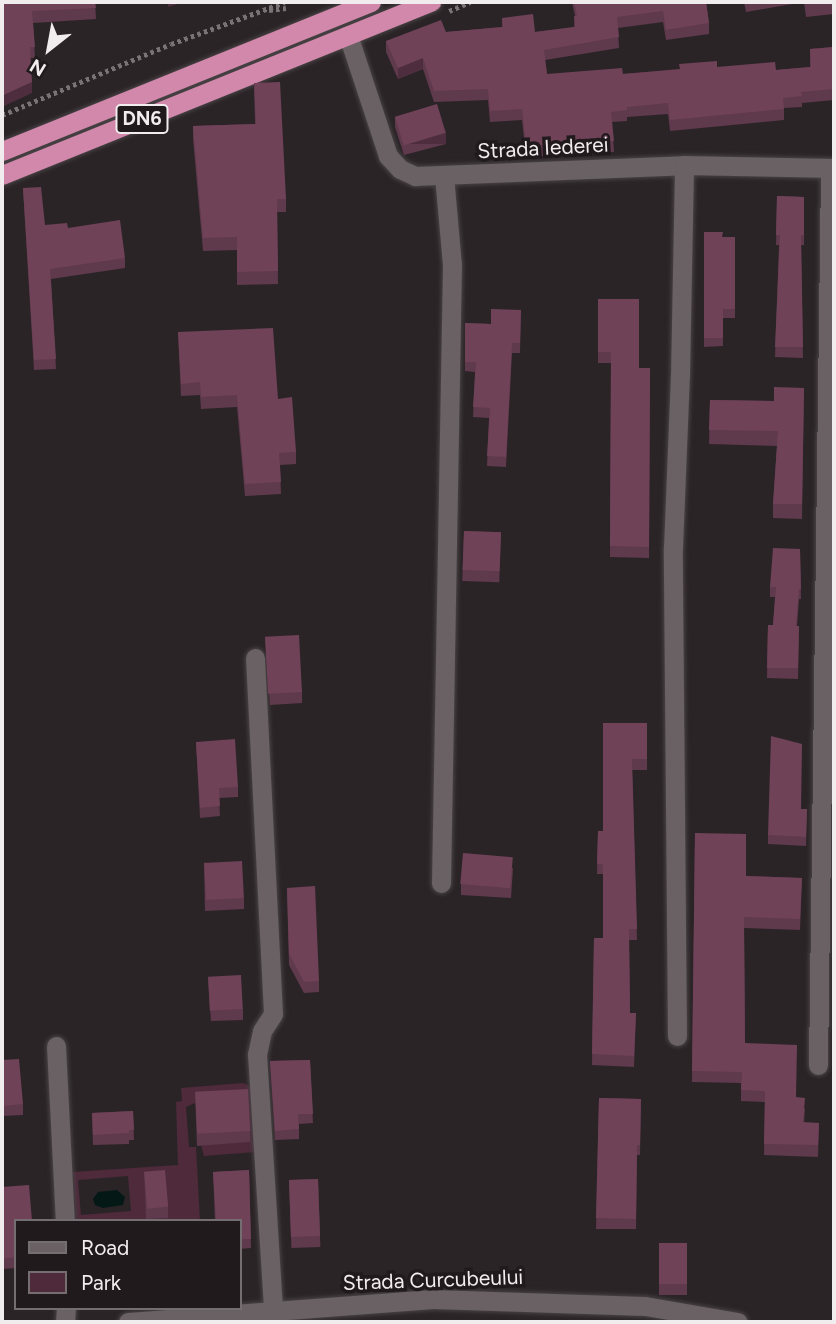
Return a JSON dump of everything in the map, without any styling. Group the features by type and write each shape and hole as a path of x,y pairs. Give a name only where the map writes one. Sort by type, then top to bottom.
{"highway":[{"name":"DN6","path":"2,151 371,2"},
{"name":"DN6","path":"2,175 432,2"}],"street":[{"name":"Strada Iederei","path":"348,35 388,156 406,173 444,176 684,165 832,168"},
{"path":"677,1036 673,548 684,165"},
{"path":"818,1065 832,168"},
{"path":"441,883 452,265 444,176"},
{"path":"255,658 273,1014 262,1031 257,1055 273,1310"},
{"path":"56,1046 65,1219"},
{"name":"Strada Curcubeului","path":"128,1322 433,1299 544,1300 645,1306 738,1322"}],"path":[{"path":"2,115 171,44 285,5"}],"green space":[{"path":"243,1083 251,1087 257,1152 204,1156 201,1145 246,1142 243,1100 195,1103 186,1107 189,1147 196,1147 200,1219 76,1219 73,1172 178,1165 176,1102 182,1101 181,1088","holes":["128,1176 131,1211 81,1215 78,1180"]}],"shaded area":[{"path":"117,1190 125,1197 123,1205 103,1208 95,1205 93,1199 98,1192"}],"building":[{"path":"2,2 95,2 96,8 32,11 35,47 30,47 32,82 2,96"},
{"path":"574,2 706,2 709,23 666,30 663,11 617,17 619,37 544,50 547,74 622,68 623,74 680,69 679,64 717,61 717,67 775,62 776,70 811,67 810,49 834,47 834,89 801,92 802,96 783,98 784,109 670,120 668,103 627,107 627,110 611,112 614,141 526,146 522,109 490,111 488,89 434,91 423,58 398,68 386,41 441,20 446,32 503,27 502,18 533,14 535,32 575,27 574,16 577,16"},
{"path":"280,82 286,199 277,199 278,271 237,272 237,237 203,238 193,126 256,124 254,83"},
{"path":"437,104 446,133 404,146 395,117"},
{"path":"41,187 45,225 67,223 68,228 120,220 125,258 50,269 56,359 34,360 23,188"},
{"path":"777,196 804,197 804,235 801,235 803,347 775,347 780,235 776,235"},
{"path":"704,232 723,232 722,237 735,237 735,309 723,309 723,338 704,338"},
{"path":"598,299 639,299 639,368 650,368 649,547 610,546 611,352 598,352"},
{"path":"491,309 521,310 520,343 512,343 506,457 487,456 490,408 473,407 476,362 465,362 465,323 491,324"},
{"path":"273,328 278,399 292,397 296,452 279,453 281,482 245,484 237,395 201,397 200,382 181,384 178,332"},
{"path":"774,387 804,388 802,504 773,504 778,431 709,430 710,400 774,401"},
{"path":"464,531 501,532 500,571 463,570"},
{"path":"773,548 800,549 801,589 796,626 799,626 798,668 767,668 768,625 773,625 776,587 770,587"},
{"path":"299,635 302,692 268,694 265,637"},
{"path":"603,723 647,723 647,759 632,759 637,929 629,929 630,1013 636,1013 634,1056 592,1054 594,938 603,938 603,864 597,864 598,831 603,831"},
{"path":"771,736 802,744 801,809 807,809 806,837 768,835"},
{"path":"235,739 238,787 219,788 220,806 200,808 196,742"},
{"path":"695,833 746,834 746,876 802,878 800,919 744,917 745,1043 797,1045 796,1097 805,1098 803,1122 819,1123 818,1145 764,1144 765,1091 741,1090 742,1072 692,1071"},
{"path":"463,853 513,857 510,888 460,884"},
{"path":"242,861 244,898 206,900 204,863"},
{"path":"315,886 319,981 304,982 289,954 287,888"},
{"path":"241,975 243,1009 210,1011 208,977"},
{"path":"19,1059 23,1104 2,1106 2,1060"},
{"path":"310,1060 313,1114 298,1114 299,1129 275,1131 270,1061"},
{"path":"248,1089 250,1131 197,1134 195,1092"},
{"path":"599,1098 641,1099 636,1219 596,1218"},
{"path":"133,1111 134,1130 129,1130 129,1133 93,1135 92,1113"},
{"path":"165,1170 168,1207 147,1209 144,1172"},
{"path":"249,1170 251,1239 242,1239 242,1219 216,1219 213,1172"},
{"path":"318,1179 320,1236 291,1237 289,1180"},
{"path":"29,1185 32,1219 14,1219 14,1257 2,1259 2,1187"},
{"path":"659,1243 687,1243 687,1284 659,1284"}]}
